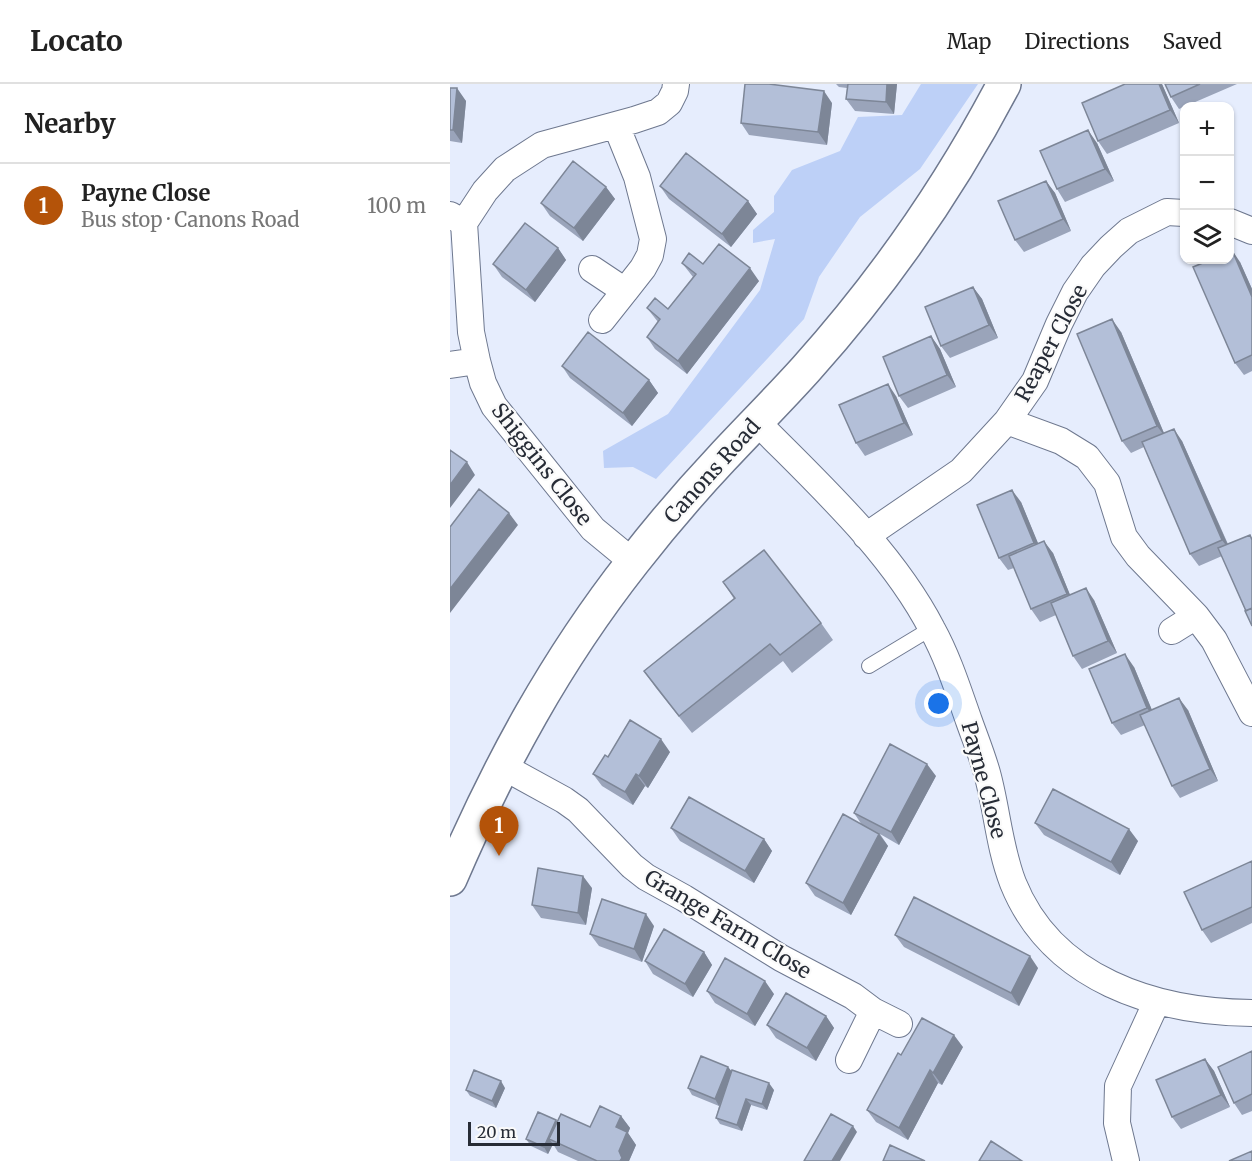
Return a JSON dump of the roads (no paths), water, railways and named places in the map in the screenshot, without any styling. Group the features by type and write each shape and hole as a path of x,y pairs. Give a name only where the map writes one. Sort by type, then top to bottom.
{"street":[{"path":"457,219 505,169 542,145 658,112 669,103 676,84"},
{"name":"Canons Road","path":"450,879 502,766 574,643 633,562 690,493 807,368 886,272 934,203 982,126 1004,84"},
{"path":"602,320 643,268 650,255 653,239 637,177 616,125"},
{"name":"Reaper Close","path":"866,536 961,471 1007,421 1035,381 1075,292 1093,266 1129,231 1167,212 1180,213"},
{"name":"Shiggins Close","path":"457,219 471,332 483,383 494,406 593,529 633,562"},
{"path":"1234,224 1252,231"},
{"path":"592,269 625,291"},
{"path":"450,365 477,361"},
{"name":"Reaper Close","path":"1007,421 1061,441 1087,457 1107,483 1124,537 1138,556 1196,616 1214,640 1252,713"},
{"name":"Payne Close","path":"757,422 866,536 900,578 932,628 948,662 987,773 1013,882 1035,925 1054,946 1077,964 1094,976 1124,991 1192,1009 1252,1014"},
{"path":"1172,631 1196,616"},
{"name":"Grange Farm Close","path":"502,766 579,810 632,866 646,877 781,958 853,996 873,1011 899,1024"},
{"path":"1126,1161 1116,1123 1118,1086 1157,1001"},
{"path":"849,1060 873,1011"}],"lane":[{"path":"869,666 932,628"}],"place":[{"name":"Payne Close","path":"499,856"}]}
